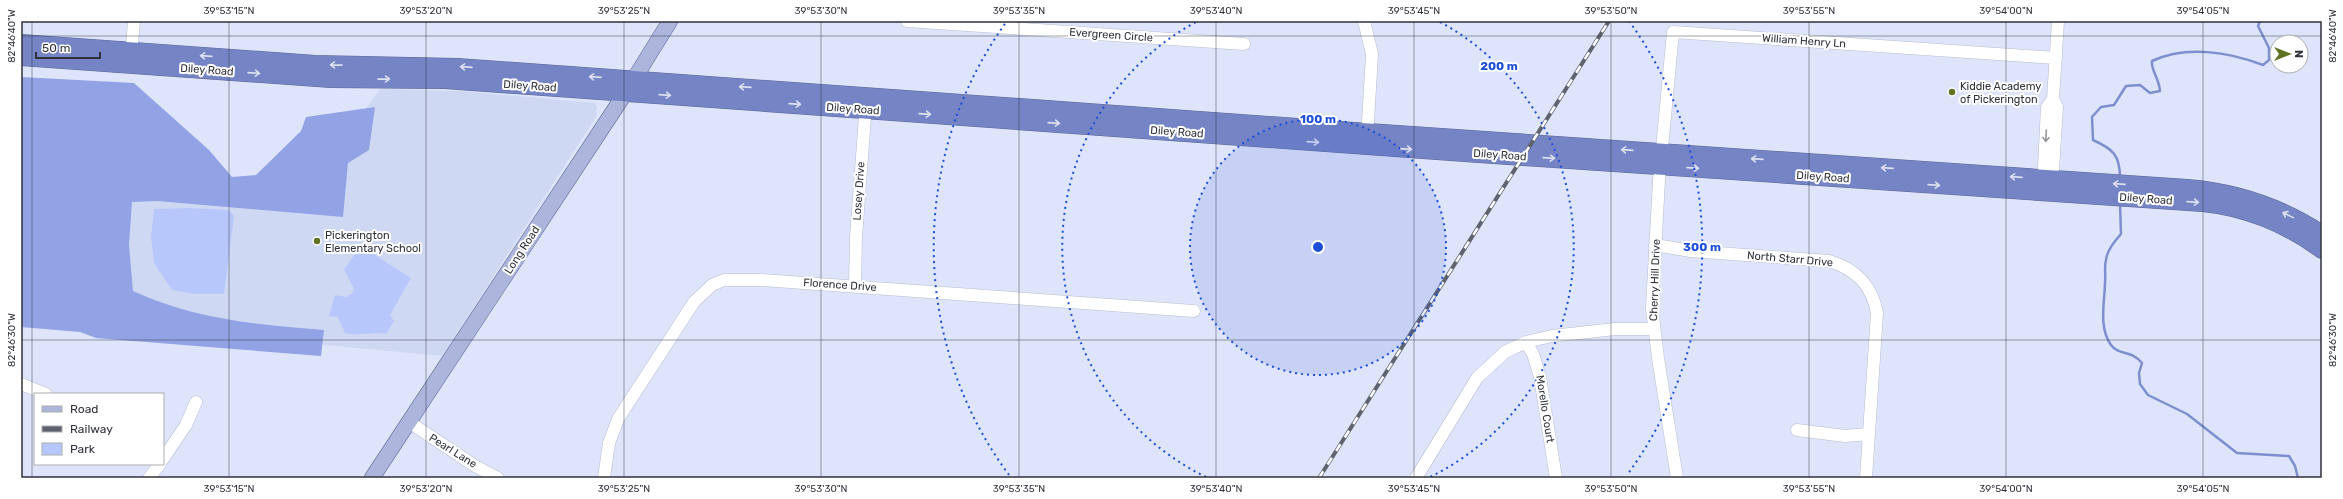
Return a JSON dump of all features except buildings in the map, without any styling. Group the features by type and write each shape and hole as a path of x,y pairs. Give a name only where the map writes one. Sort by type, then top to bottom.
{"highway":[{"name":"Diley Road","path":"21,43 131,58 325,78 427,78 630,86 1662,159 2048,182 2097,189 2141,192 2236,209 2276,223 2322,250"},
{"name":"Diley Road","path":"21,57 131,58"},
{"name":"Diley Road","path":"2141,192 2196,189 2236,196 2279,210 2322,234"}],"main road":[{"name":"Long Road","path":"372,478 630,86 670,21"}],"street":[{"path":"131,58 134,21"},
{"name":"Evergreen Circle","path":"907,21 1033,25 1244,44"},
{"path":"1364,21 1372,54 1367,139"},
{"path":"2048,182 2044,168 2047,107 2053,99 2058,21"},
{"name":"William Henry Ln","path":"1662,159 1673,32 2056,58"},
{"name":"Losey Drive","path":"855,286 856,237 866,103"},
{"name":"Cherry Hill Drive","path":"1662,159 1655,245 1652,308 1653,329 1677,478"},
{"name":"North Starr Drive","path":"1655,245 1691,251 1829,261 1841,264 1859,275 1870,289 1877,313 1866,478"},
{"name":"Florence Drive","path":"604,478 609,443 618,419 683,318 702,293 724,280 736,279 855,286 1194,311"},
{"path":"1416,478 1477,378 1505,352 1526,342 1552,336 1615,329 1653,329"},
{"name":"Morello Court","path":"1526,342 1533,354 1540,377 1556,478"},
{"path":"21,384 44,393"},
{"path":"164,456 186,425 196,402"},
{"name":"Pearl Lane","path":"409,422 476,466 498,478"},
{"path":"1797,430 1845,436 1869,434"},
{"path":"149,478 157,465"}],"shaded area":[{"path":"21,77 134,83 209,150 232,177 256,175 301,131 306,117 375,107 369,150 348,163 343,217 157,201 132,202 129,245 133,291 156,301 179,308 226,319 274,326 324,330 321,356 96,338 80,332 21,327"},
{"name":"Pickerington Elementary School","path":"380,89 460,91 595,103 597,107 596,117 442,356 113,325 122,190 290,188 352,128"}],"green space":[{"path":"189,208 229,210 234,216 224,294 195,294 172,290 154,263 151,237 154,209"},
{"path":"364,248 411,278 390,315 394,321 386,334 345,333 338,317 329,316 335,295 346,297 352,294 354,289 344,269 358,250 363,251"}],"waterway":[{"path":"2120,178 2117,158 2106,146 2093,140 2092,117 2101,107 2114,105 2126,86 2140,85 2150,93 2160,91 2152,61 2165,56 2179,53 2208,52 2250,60 2263,65 2269,60 2269,48 2258,26 2260,21"},
{"path":"2120,203 2121,234 2110,249 2105,265 2103,322 2107,338 2111,345 2118,351 2134,356 2142,363 2139,373 2140,384 2148,395 2187,414 2237,453 2289,456 2295,466 2298,478"}],"railway":[{"path":"1319,478 1609,21"}],"place":[{"name":"Kiddie Academy of Pickerington","path":"1952,92"},
{"name":"Pickerington Elementary School","path":"317,241"}]}
